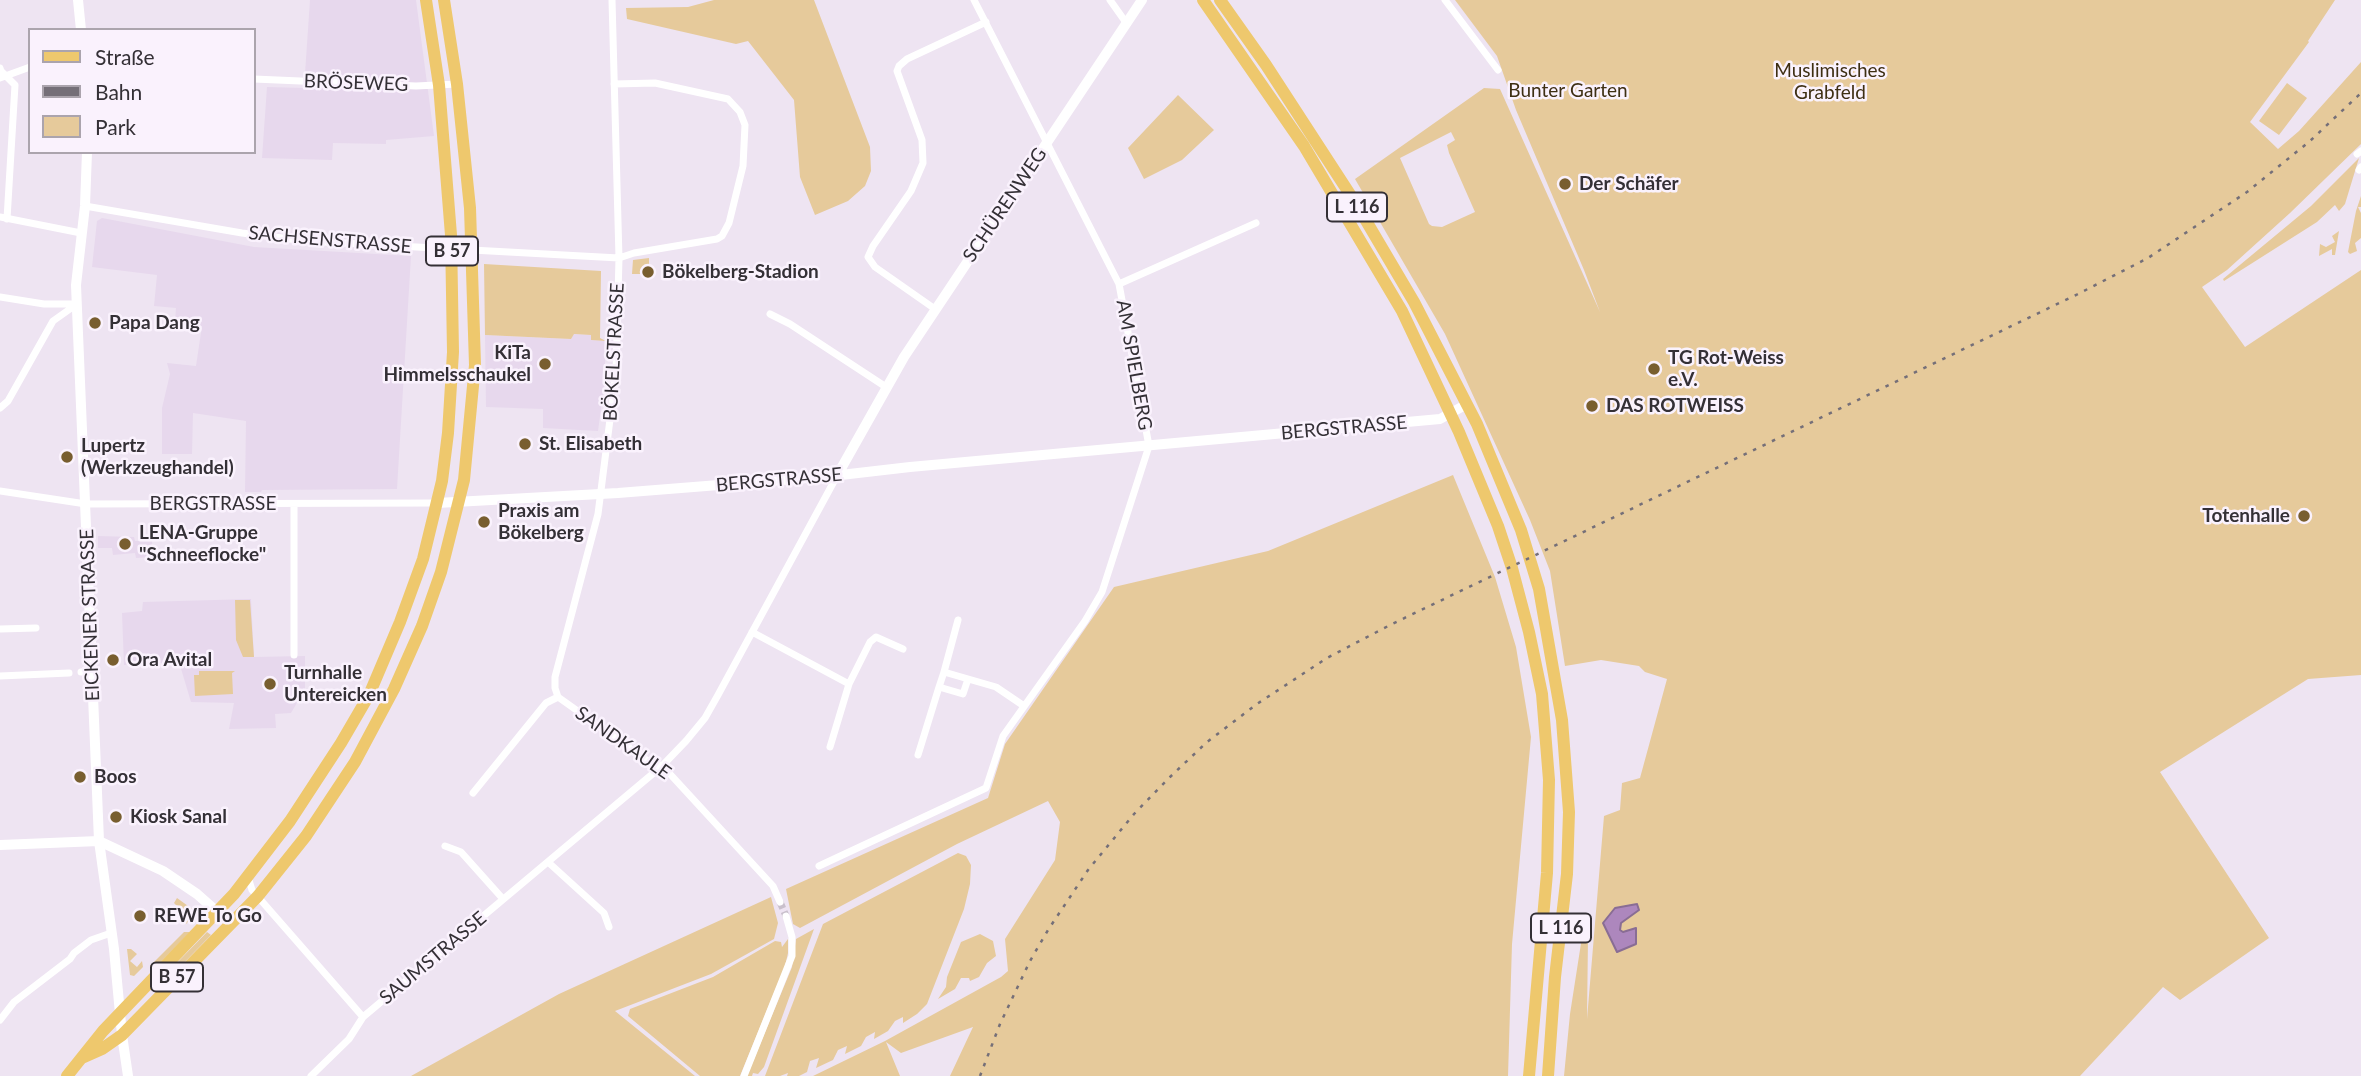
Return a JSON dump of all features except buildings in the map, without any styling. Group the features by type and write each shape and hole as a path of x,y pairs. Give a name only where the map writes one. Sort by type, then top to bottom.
{"main road":[{"name":"B 57","path":"67,1076 121,1013 218,912 290,821 369,695 423,559 437,503 448,433 453,352 452,248 439,85 426,0"},
{"name":"B 57","path":"84,1057 122,1035 258,896 306,836 355,762 388,702 422,626 441,572 458,503 470,430 475,365 470,208 457,84 444,0"},
{"name":"L 116","path":"1203,0 1304,146 1402,311 1451,413 1498,526 1521,600 1542,694 1550,813 1542,952 1529,1076"},
{"name":"L 116","path":"1220,0 1266,65 1414,302 1467,404 1521,530 1539,589 1562,720 1569,812 1567,874 1555,977 1548,1076"}],"street":[{"path":"78,0 81,28"},
{"name":"BÖKELSTRASSE","path":"558,697 555,677 598,514 616,372 619,258 612,0"},
{"name":"AM SPIELBERG","path":"974,0 1119,284 1149,446"},
{"path":"1110,0 1127,24"},
{"name":"SCHÜRENWEG","path":"662,766 705,718 886,387 935,309 1142,0"},
{"path":"1445,0 1498,70"},
{"path":"935,309 875,267 869,257 873,246 911,191 923,163 922,140 897,71 907,60 986,22"},
{"path":"0,68 3,77 15,85 3,218 81,233"},
{"path":"3,77 28,68"},
{"name":"BRÖSEWEG","path":"256,79 457,84"},
{"name":"SACHSENSTRASSE","path":"85,206 306,242 619,258 722,236 729,223 743,166 745,125 740,112 728,99 655,83 614,84"},
{"name":"EICKENER STRASSE","path":"87,154 77,304 86,504 87,672 99,841 128,1076"},
{"name":"AM SPIELBERG","path":"1119,284 1256,223"},
{"path":"0,297 44,304 77,304"},
{"path":"0,408 9,401 53,321 77,304"},
{"path":"771,314 886,387"},
{"name":"BERGSTRASSE","path":"0,491 86,504 458,503 838,474 1440,419 1467,404"},
{"path":"819,866 986,788 1003,736 1085,621 1102,592 1149,446"},
{"path":"294,504 295,655"},
{"path":"918,755 958,620"},
{"path":"0,629 36,628"},
{"path":"752,632 849,684"},
{"path":"830,747 849,684 870,642 876,637 903,649"},
{"path":"943,672 996,687 1024,706"},
{"path":"0,676 69,673"},
{"path":"939,687 963,694 968,679"},
{"name":"SANDKAULE","path":"473,793 546,703 558,697 648,761 662,766 773,886 780,902"},
{"name":"SAUMSTRASSE","path":"311,1076 349,1039 363,1017 662,766"},
{"path":"0,845 99,841 163,871 197,894 223,917 233,919"},
{"name":"SAUMSTRASSE","path":"445,846 461,852 503,899"},
{"path":"548,862 604,913 609,927"},
{"name":"SAUMSTRASSE","path":"248,877 249,885 258,896 363,1017"},
{"path":"744,1076 792,956 792,937 786,916"},
{"path":"0,1020 14,1002 70,959 74,953 91,940 111,933"}],"shaded area":[{"path":"310,0 416,0 434,136 386,140 386,144 333,143 332,160 262,158 267,87 304,88"},
{"path":"102,218 254,247 411,256 397,489 245,492 246,421 193,413 192,454 162,454 162,408 170,374 167,363 196,366 202,326 175,322 176,308 154,306 157,275 92,267 97,221"},
{"name":"KiTa Himmelsschaukel","path":"573,334 592,335 591,340 606,341 598,431 543,428 543,409 486,407 485,335 571,339"},
{"name":"LENA-Gruppe \"Schneeflocke\"","path":"98,536 134,537 135,541 152,541 153,557 136,558 135,553 113,555 112,548 98,548"},
{"path":"251,599 254,657 305,656 305,689 291,713 275,714 276,728 229,729 234,703 191,702 179,662 124,665 122,613 142,611 143,602"},
{"path":"1637,904 1639,910 1621,923 1620,930 1623,932 1636,928 1636,944 1617,952 1603,923 1615,908"}],"green space":[{"path":"714,0 814,0 870,147 871,171 865,186 848,201 815,215 800,177 794,100 748,41 736,44 627,19 626,8 688,7"},
{"path":"1455,0 2335,0 2309,42 2250,122 2278,149 2299,131 2361,62 2361,144 2227,270 2202,287 2245,347 2361,270 2361,675 2308,679 2160,772 2269,938 2180,1000 2163,987 2080,1076 1564,1076 1582,937 1588,937 1587,1019 1604,816 1620,810 1622,783 1640,778 1667,679 1645,672 1639,666 1601,660 1565,666 1550,571 1530,520 1445,334 1355,179 1484,88 1500,89 1600,312 1516,110 1497,56","holes":["1451,132 1455,140 1447,145 1449,153 1475,212 1442,227 1432,226 1400,158"]},
{"path":"2287,83 2307,98 2279,135 2259,121"},
{"path":"1178,95 1214,130 1182,160 1144,179 1128,148"},
{"path":"2359,158 2345,204 2339,211 2335,205 2317,222 2224,281 2223,279 2311,206"},
{"path":"2361,196 2361,207 2358,207 2361,213 2361,238 2355,243 2357,251 2350,254 2348,252 2356,211"},
{"path":"2339,231 2335,255 2332,255 2332,249 2319,256 2320,244 2326,247 2335,242 2332,236"},
{"path":"649,258 649,274 632,274 633,260"},
{"path":"484,264 601,271 600,338 606,341 591,340 591,335 574,334 571,339 485,335"},
{"path":"1453,475 1495,577 1516,647 1531,737 1512,944 1508,1076 950,1076 973,1027 901,1053 886,1042 900,1076 813,1076 885,1041 1008,971 1005,939 1055,860 1060,822 1048,801 957,844 800,928 793,924 786,889 988,798 1005,744 1114,587 1268,551"},
{"path":"235,600 250,600 254,657 243,657 236,640"},
{"path":"199,671 235,671 232,673 233,694 195,696 194,675 199,675"},
{"path":"958,853 966,856 971,865 970,884 964,909 927,1004 903,1023 903,1017 895,1021 888,1031 874,1039 875,1032 866,1037 861,1046 845,1054 847,1046 838,1050 833,1060 816,1068 819,1058 810,1061 807,1072 799,1076 787,1076 788,1073 765,1076 823,924"},
{"path":"771,897 778,923 774,939 711,974 615,1011 695,1076 411,1076 559,994"},
{"path":"177,898 195,911 186,924 182,922 181,910 174,903"},
{"path":"814,929 764,1067 758,1074 747,1076 792,967 796,939"},
{"path":"184,932 190,932 151,972 150,966"},
{"path":"207,932 211,935 173,974 170,970"},
{"path":"980,934 993,941 996,956 987,963 979,977 970,981 969,978 961,978 955,989 938,999 946,987 947,977 961,942"},
{"path":"788,939 785,966 740,1076 700,1076 628,1016 630,1009 713,977 775,941 781,942 782,947"},
{"path":"127,949 137,954 130,961 137,967 142,961 143,967 134,976 130,975"}],"tunnel":[{"path":"780,902 786,916"}],"railway":[{"path":"980,1076 1000,1024 1030,961 1088,870 1134,814 1170,777 1207,742 1257,704 1327,658 1392,624 2148,258 2247,192 2310,141 2361,93"}],"place":[{"name":"Der Schäfer","path":"1565,184"},
{"name":"Bökelberg-Stadion","path":"648,272"},
{"name":"Papa Dang","path":"95,323"},
{"name":"KiTa Himmelsschaukel","path":"545,364"},
{"name":"TG Rot-Weiss e.V.","path":"1654,369"},
{"name":"DAS ROTWEISS","path":"1592,406"},
{"name":"St. Elisabeth","path":"525,444"},
{"name":"Lupertz (Werkzeughandel)","path":"67,457"},
{"name":"Totenhalle","path":"2304,516"},
{"name":"Praxis am Bökelberg","path":"484,522"},
{"name":"LENA-Gruppe \"Schneeflocke\"","path":"125,544"},
{"name":"Ora Avital","path":"113,660"},
{"name":"Turnhalle Untereicken","path":"270,684"},
{"name":"Boos","path":"80,777"},
{"name":"Kiosk Sanal","path":"116,817"},
{"name":"REWE To Go","path":"140,916"}],"park label":[{"name":"Muslimisches Grabfeld","path":"1830,82"},
{"name":"Bunter Garten","path":"1568,91"}]}
